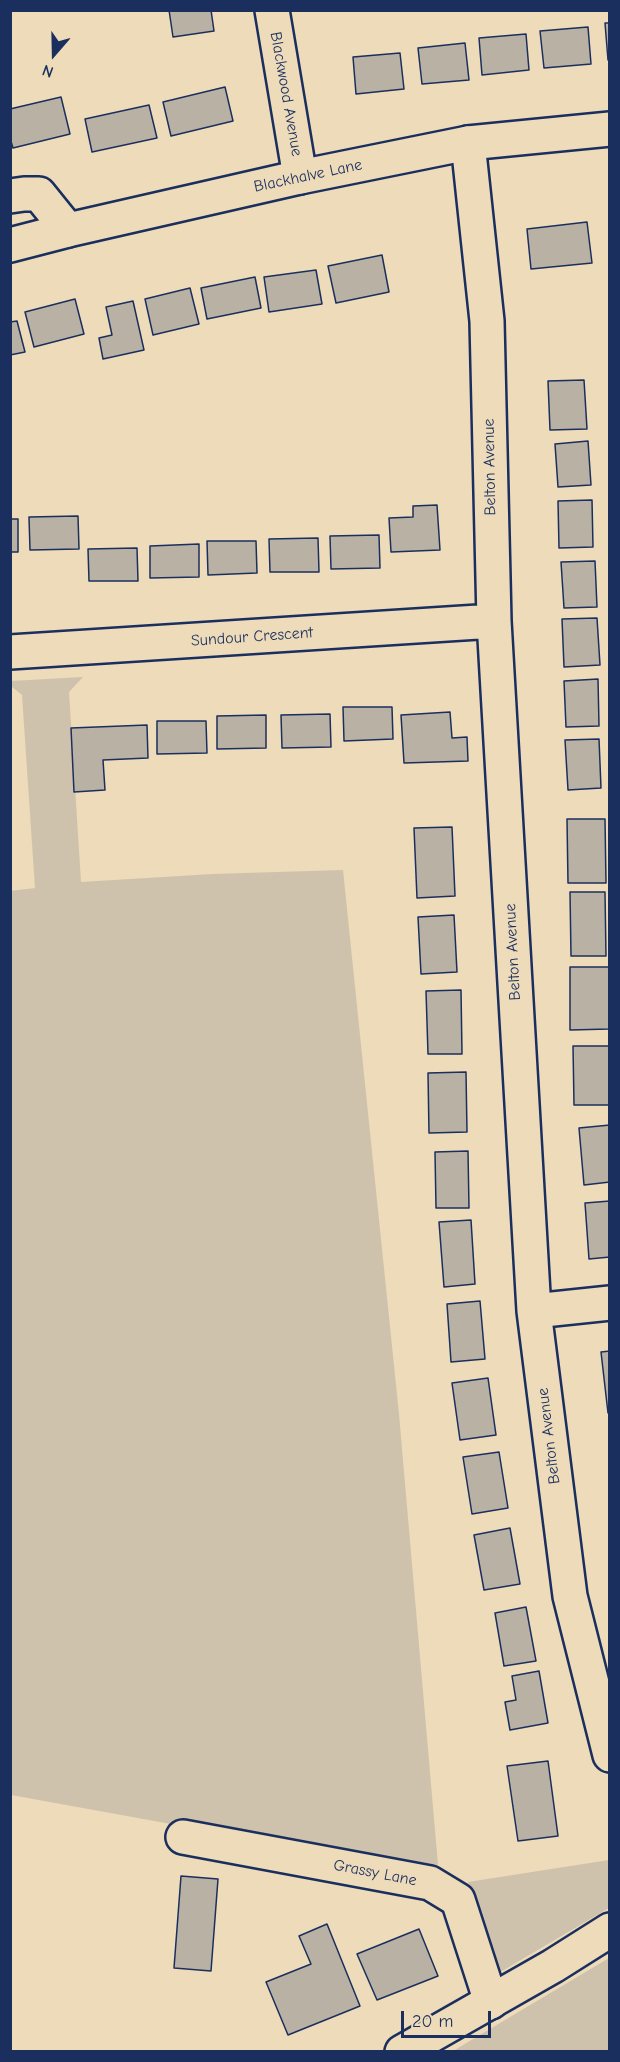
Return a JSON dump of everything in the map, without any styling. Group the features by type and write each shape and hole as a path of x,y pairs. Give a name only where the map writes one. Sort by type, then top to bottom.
{"main road":[{"name":"Blackwood Avenue","path":"272,10 300,177"},
{"name":"Blackhalve Lane","path":"10,245 300,177 468,143 609,129"},
{"name":"Belton Avenue","path":"468,143 487,321 494,621 534,1311 570,1596 609,1755"},
{"path":"10,196 39,194 68,230"},
{"name":"Sundour Crescent","path":"10,652 494,621"},
{"path":"534,1311 609,1303"},
{"name":"Grassy Lane","path":"183,1837 430,1883 458,1900 490,2002"},
{"path":"402,2052 554,1966 609,1930"}],"shaded area":[{"path":"83,677 69,692 81,882 212,874 343,870 399,1414 438,1865 171,1824 11,1795 10,891 35,888 22,695 11,686 11,681"},
{"path":"609,1860 609,1908 497,1974 468,1882"},
{"path":"609,1958 609,2051 453,2051"}],"building":[{"path":"169,10 211,10 214,31 173,37"},
{"path":"605,23 610,23 610,60 608,60"},
{"path":"588,27 591,64 544,68 540,31"},
{"path":"526,34 529,70 482,75 479,38"},
{"path":"465,43 469,80 422,84 418,48"},
{"path":"400,53 404,89 356,94 353,57"},
{"path":"225,87 233,121 171,136 163,102"},
{"path":"61,97 70,134 13,148 10,138 10,109"},
{"path":"149,105 157,138 92,152 85,119"},
{"path":"587,222 592,263 531,269 527,229"},
{"path":"382,255 389,292 336,303 328,266"},
{"path":"316,270 322,304 269,312 264,277"},
{"path":"255,277 261,308 207,319 201,288"},
{"path":"190,288 199,324 153,335 145,299"},
{"path":"75,299 84,334 34,347 25,312"},
{"path":"133,301 144,350 103,359 99,338 112,335 106,307"},
{"path":"17,321 25,352 10,355 10,322"},
{"path":"584,380 587,429 550,430 548,381"},
{"path":"588,441 591,485 558,487 555,444"},
{"path":"592,500 593,547 559,548 558,501"},
{"path":"437,505 440,550 391,552 389,518 413,517 413,506"},
{"path":"78,516 79,549 30,550 29,517"},
{"path":"10,519 18,519 18,552 10,552"},
{"path":"379,535 380,568 331,569 330,536"},
{"path":"318,538 319,572 270,572 269,539"},
{"path":"207,541 256,541 257,573 208,575"},
{"path":"199,544 199,577 150,578 150,546"},
{"path":"137,548 138,581 89,581 88,549"},
{"path":"595,561 597,607 564,608 561,562"},
{"path":"597,618 600,665 564,667 562,619"},
{"path":"598,679 599,726 566,727 564,681"},
{"path":"343,707 392,707 393,739 344,741"},
{"path":"450,712 452,738 467,737 468,761 404,763 401,715"},
{"path":"330,714 331,747 282,748 281,715"},
{"path":"266,715 266,748 217,749 217,716"},
{"path":"157,721 206,721 207,753 157,754"},
{"path":"147,725 148,758 103,760 105,790 74,792 71,728"},
{"path":"599,739 601,788 568,790 565,740"},
{"path":"567,819 605,819 606,883 568,883"},
{"path":"452,827 455,896 417,898 414,828"},
{"path":"570,892 605,892 606,956 571,956"},
{"path":"454,915 457,972 421,974 418,917"},
{"path":"570,967 609,967 609,1029 570,1030"},
{"path":"461,990 462,1054 428,1054 426,991"},
{"path":"573,1046 610,1046 610,1105 574,1105"},
{"path":"466,1072 467,1132 429,1133 428,1073"},
{"path":"610,1125 610,1182 584,1185 579,1128"},
{"path":"468,1151 469,1208 436,1208 435,1152"},
{"path":"610,1201 610,1257 589,1259 585,1203"},
{"path":"471,1220 475,1284 444,1287 439,1222"},
{"path":"480,1301 485,1359 451,1362 447,1304"},
{"path":"610,1351 610,1413 608,1413 601,1352"},
{"path":"488,1378 496,1435 460,1440 452,1383"},
{"path":"499,1452 508,1508 472,1514 463,1457"},
{"path":"510,1528 520,1584 484,1590 474,1535"},
{"path":"526,1607 536,1661 504,1666 495,1613"},
{"path":"539,1671 548,1723 510,1730 505,1702 516,1700 512,1676"},
{"path":"548,1761 558,1836 518,1841 507,1766"},
{"path":"181,1876 218,1879 211,1971 174,1968"},
{"path":"327,1924 360,2006 288,2035 266,1982 311,1964 299,1936"},
{"path":"419,1929 438,1976 377,2000 357,1954"}]}
